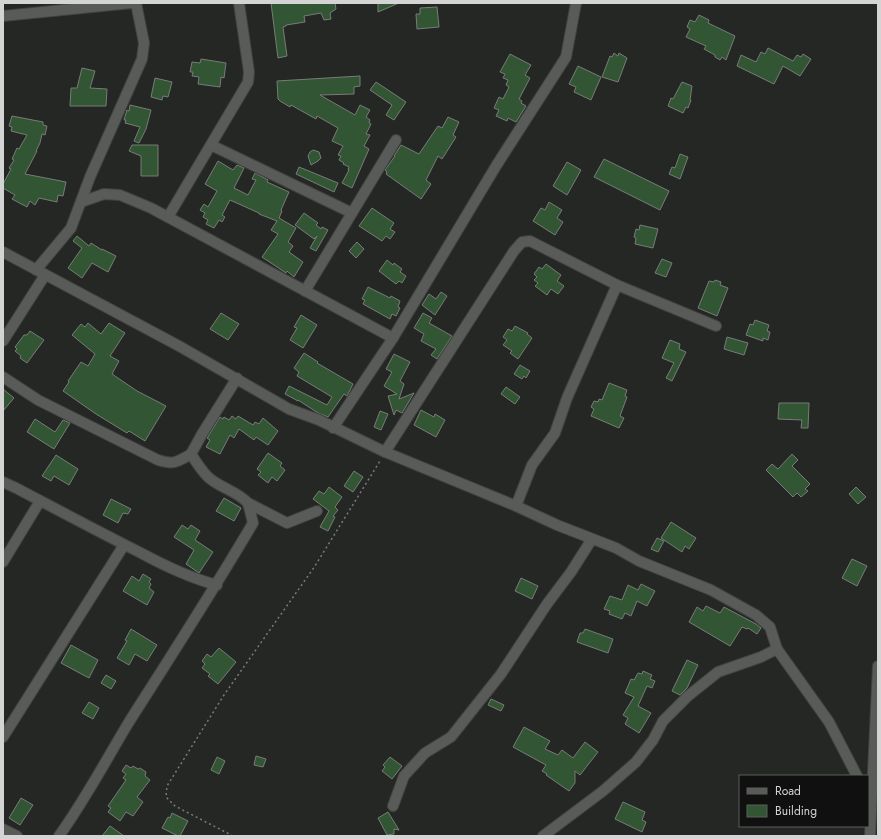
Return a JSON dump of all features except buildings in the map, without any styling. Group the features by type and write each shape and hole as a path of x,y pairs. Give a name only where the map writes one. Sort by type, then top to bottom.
{"street":[{"path":"3,16 132,3"},
{"path":"3,341 41,273 72,228 90,177 142,59 144,44 136,3"},
{"path":"168,217 248,82 249,72 239,3"},
{"path":"333,428 393,338 496,166 566,57 576,3"},
{"path":"305,291 396,140"},
{"path":"211,144 352,213"},
{"path":"81,202 104,194 120,195 151,208 393,338"},
{"path":"385,452 514,251 522,242 530,240 617,285 716,326"},
{"path":"3,252 237,378 289,409 385,452 516,506 557,525 616,548 639,561 711,590 756,615 770,628 777,649 829,722 857,775"},
{"path":"516,506 532,465 555,433 568,398 617,285"},
{"path":"3,377 38,400 158,460 170,463 177,462 191,454 237,378"},
{"path":"191,454 198,466 209,478 242,497 248,503 287,523 317,511"},
{"path":"3,482 178,572 202,582 217,585"},
{"path":"3,562 40,500"},
{"path":"59,836 217,585 253,523 248,503"},
{"path":"393,806 404,776 425,753 451,737 501,674 592,539"},
{"path":"3,736 124,545"},
{"path":"546,835 603,791 636,762 653,740 663,721 688,696 718,672 761,657 777,649"},
{"path":"870,836 870,802 878,666"},
{"path":"3,829 17,836"}],"path":[{"path":"233,836 175,806 166,797 167,786 224,695 315,566 385,452"}]}
